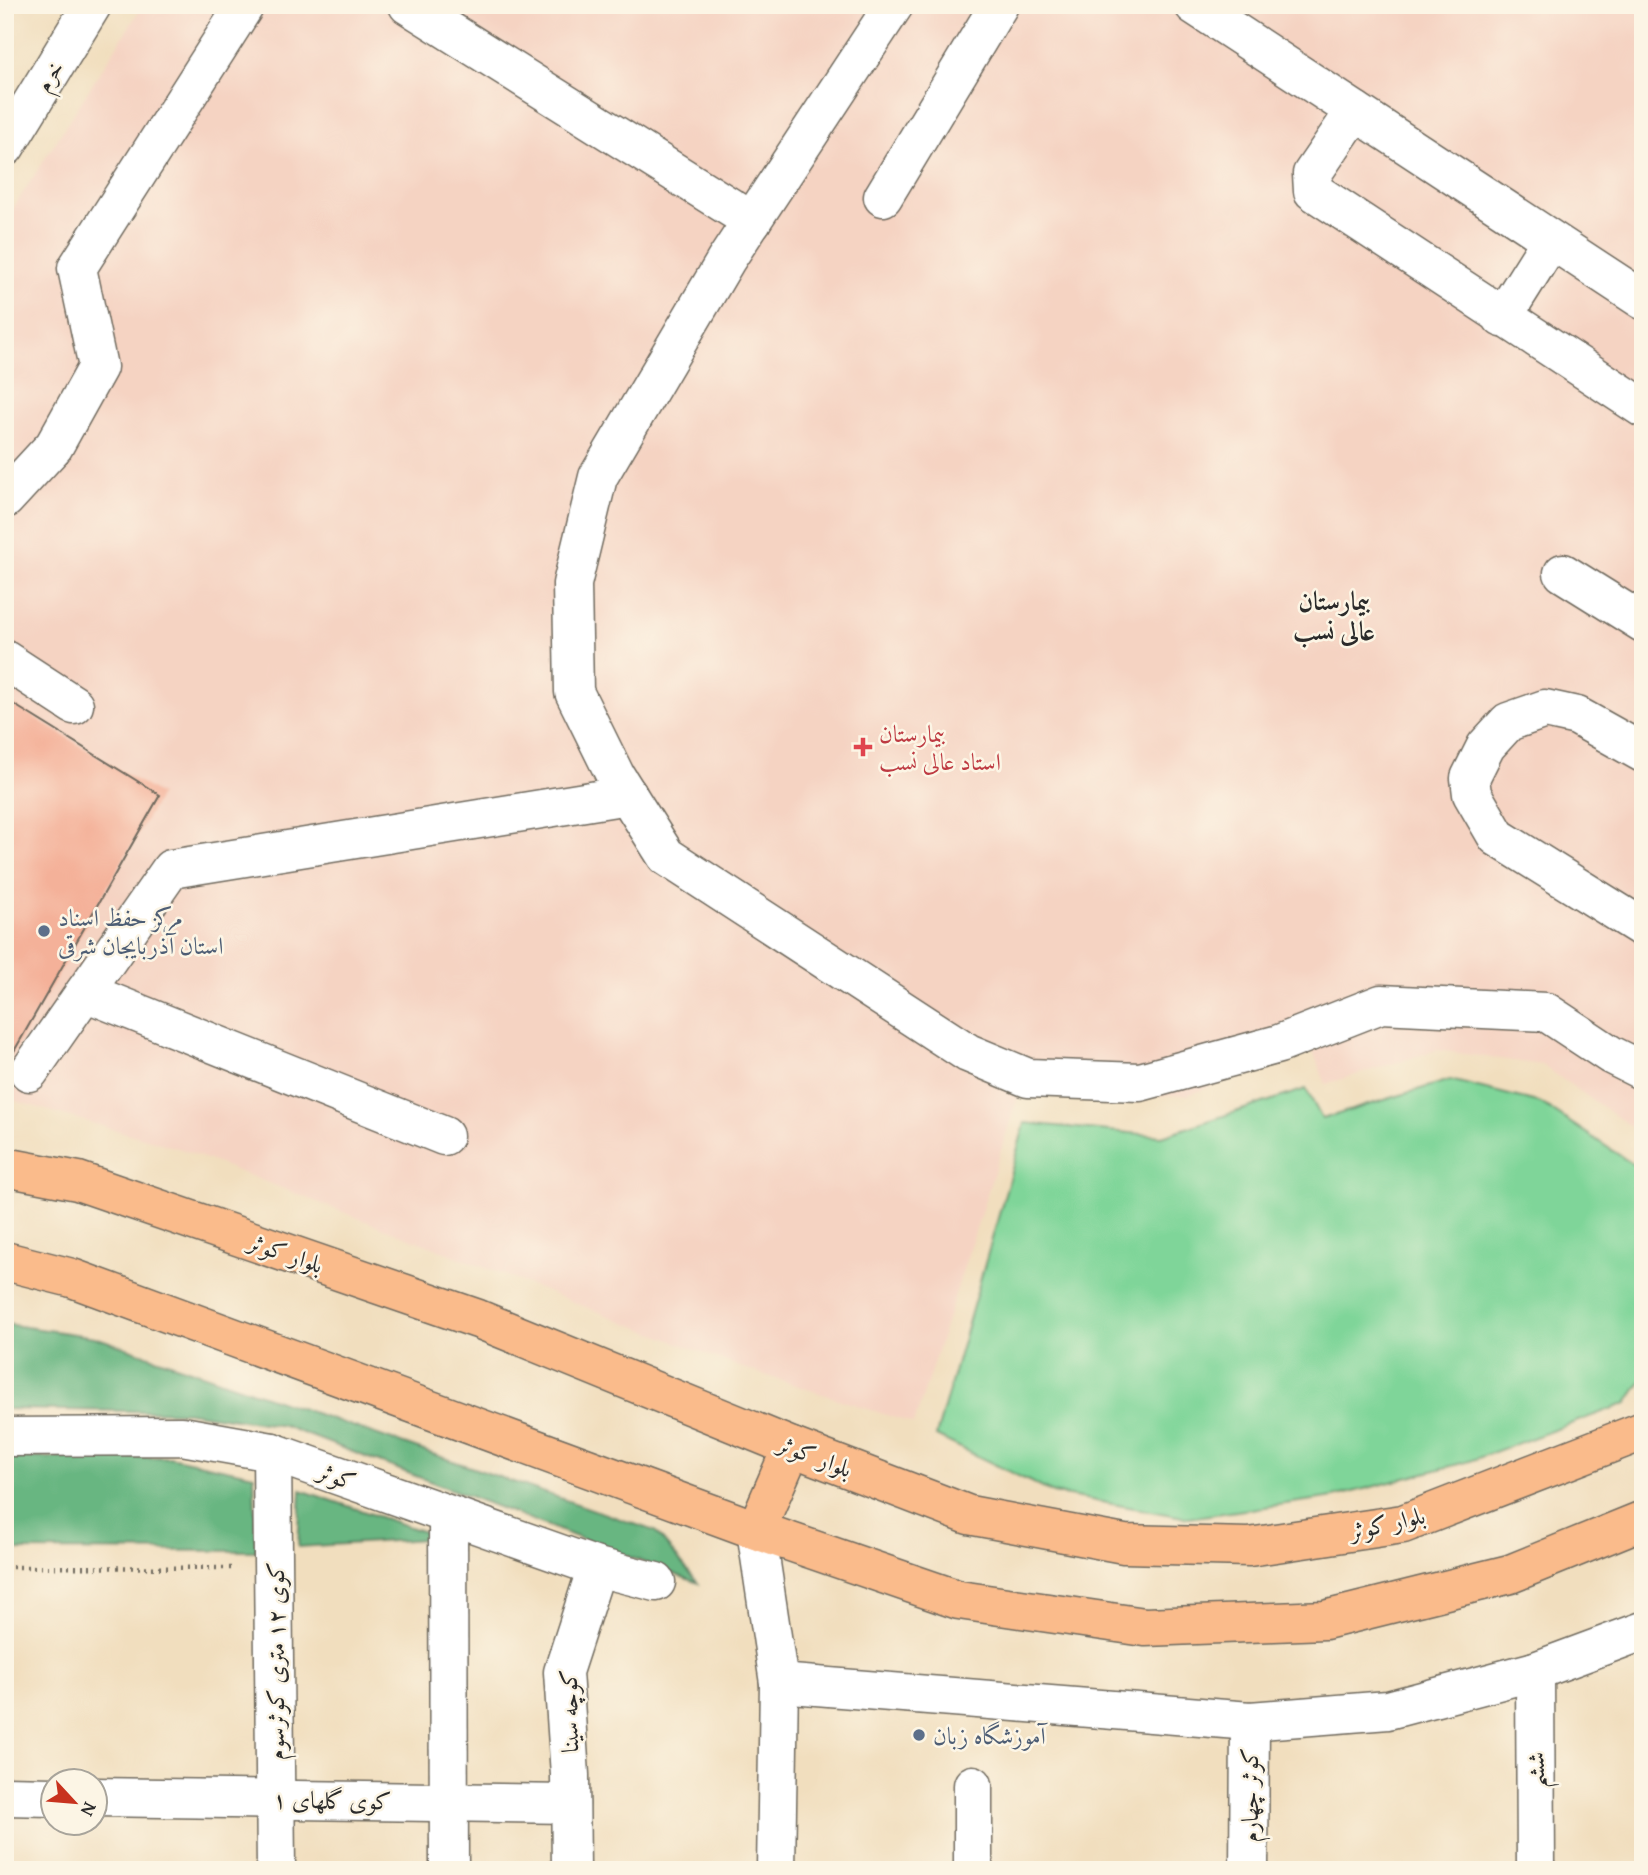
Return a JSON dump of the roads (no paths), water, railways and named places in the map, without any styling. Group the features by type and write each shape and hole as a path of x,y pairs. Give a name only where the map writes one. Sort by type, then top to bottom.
{"main road":[{"name":"بلوار کوثر","path":"5,1167 78,1181 478,1319 969,1516 1124,1544 1248,1547 1404,1524 1643,1431"},
{"path":"5,1261 72,1278 756,1530 959,1600 1145,1627 1325,1620 1510,1574 1643,1520"},
{"path":"756,1530 792,1447"}],"street":[{"name":"خرم","path":"5,147 92,5"},
{"path":"5,499 54,446 98,367 77,268 244,5"},
{"path":"408,5 752,221"},
{"path":"894,5 726,260 598,477 572,584 574,692 628,795 666,856 968,1054 1028,1078 1140,1082 1279,1044 1381,1003 1546,1012 1611,1055 1643,1070"},
{"path":"883,197 999,5"},
{"path":"1194,5 1643,300"},
{"path":"1355,111 1312,174 1313,191 1502,318 1643,408"},
{"path":"1502,318 1551,240"},
{"path":"1563,573 1643,622"},
{"path":"5,660 74,705"},
{"path":"1643,752 1577,716 1545,709 1508,722 1486,746 1470,778 1472,794 1497,837 1643,928"},
{"path":"29,1072 171,869 628,795"},
{"path":"85,992 443,1136"},
{"name":"کوثر","path":"5,1437 182,1436 272,1452 597,1567 656,1582"},
{"name":"کوی ۱۲ متری کوثرسوم","path":"272,1452 276,1870"},
{"path":"448,1516 449,1870"},
{"path":"756,1530 779,1683 776,1870"},
{"name":"کوچه سینا","path":"571,1870 570,1789 563,1672 597,1567"},
{"path":"779,1683 1250,1721 1388,1710 1535,1671 1643,1631"},
{"name":"ششم","path":"1535,1671 1536,1870"},
{"name":"کوثر چهارم","path":"1249,1870 1250,1721"},
{"path":"973,1785 973,1870"},
{"name":"کوی گلهای ۱","path":"108,1797 450,1802 570,1789"},
{"path":"5,1796 38,1797"}],"place":[{"name":"بیمارستان استاد عالی نسب","path":"863,747"},
{"name":"مرکز حفظ اسناد استان آذربایجان شرقی","path":"44,931"},
{"name":"آموزشگاه زبان","path":"919,1735"}],"district":[{"name":"بیمارستان عالی نسب","path":"1334,615"}]}
